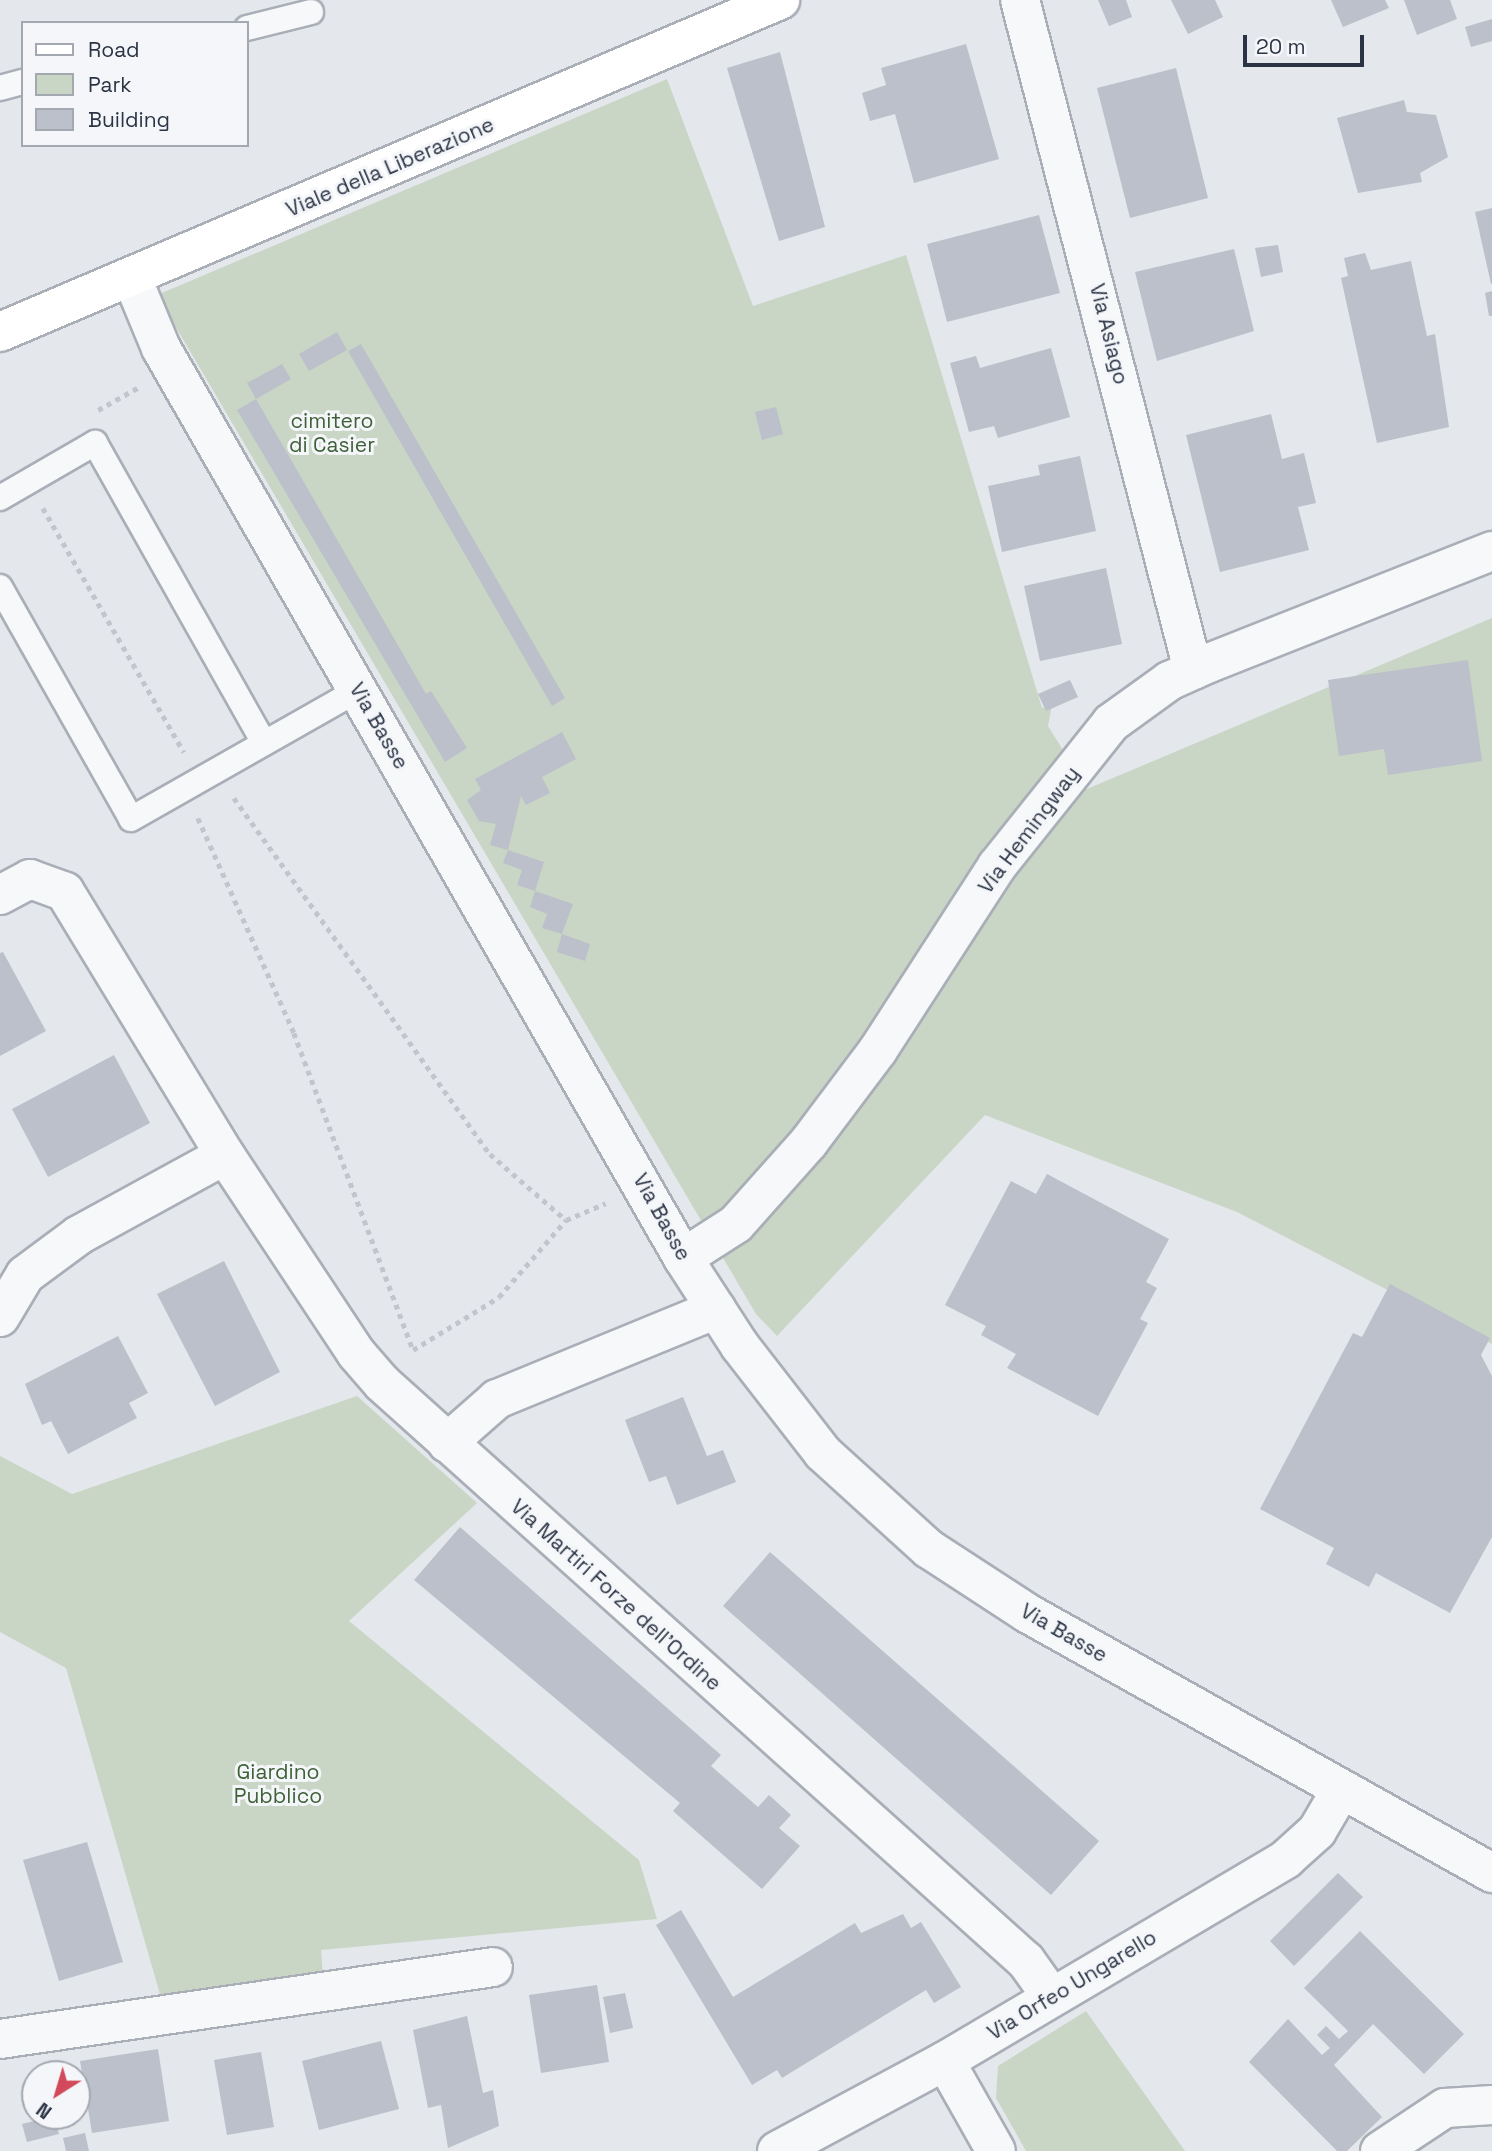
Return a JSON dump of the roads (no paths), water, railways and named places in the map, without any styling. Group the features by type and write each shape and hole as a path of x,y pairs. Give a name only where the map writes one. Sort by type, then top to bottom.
{"street":[{"name":"Viale della Liberazione","path":"0,332 780,0"},
{"name":"Via Asiago","path":"1020,0 1193,670"},
{"name":"Via Basse","path":"131,278 161,348 683,1258 716,1310 823,1453 929,1549 1027,1613 1492,1873"},
{"name":"Via Hemingway","path":"683,1258 736,1223 809,1142 878,1051 997,866 1111,723 1193,670 1492,551"},
{"name":"Via Martiri Forze dell'Ordine","path":"0,895 30,879 65,892 225,1155 356,1353 447,1443 1026,1961 1051,1996"},
{"path":"0,1317 25,1275 79,1235 225,1155"},
{"path":"447,1443 497,1399 716,1310"},
{"name":"Via Orfeo Ungarello","path":"777,2151 945,2061 1286,1859 1317,1831 1341,1790"},
{"path":"0,2039 493,1967"},
{"path":"945,2061 996,2151"},
{"path":"1380,2151 1445,2108 1492,2105"}],"lane":[{"path":"248,27 311,12"},
{"path":"0,88 21,83"},
{"path":"0,498 95,443 264,743"},
{"path":"0,587 131,819 358,690"}],"park label":[{"name":"cimitero di Casier","path":"332,433"},
{"name":"Giardino Pubblico","path":"278,1784"}]}
